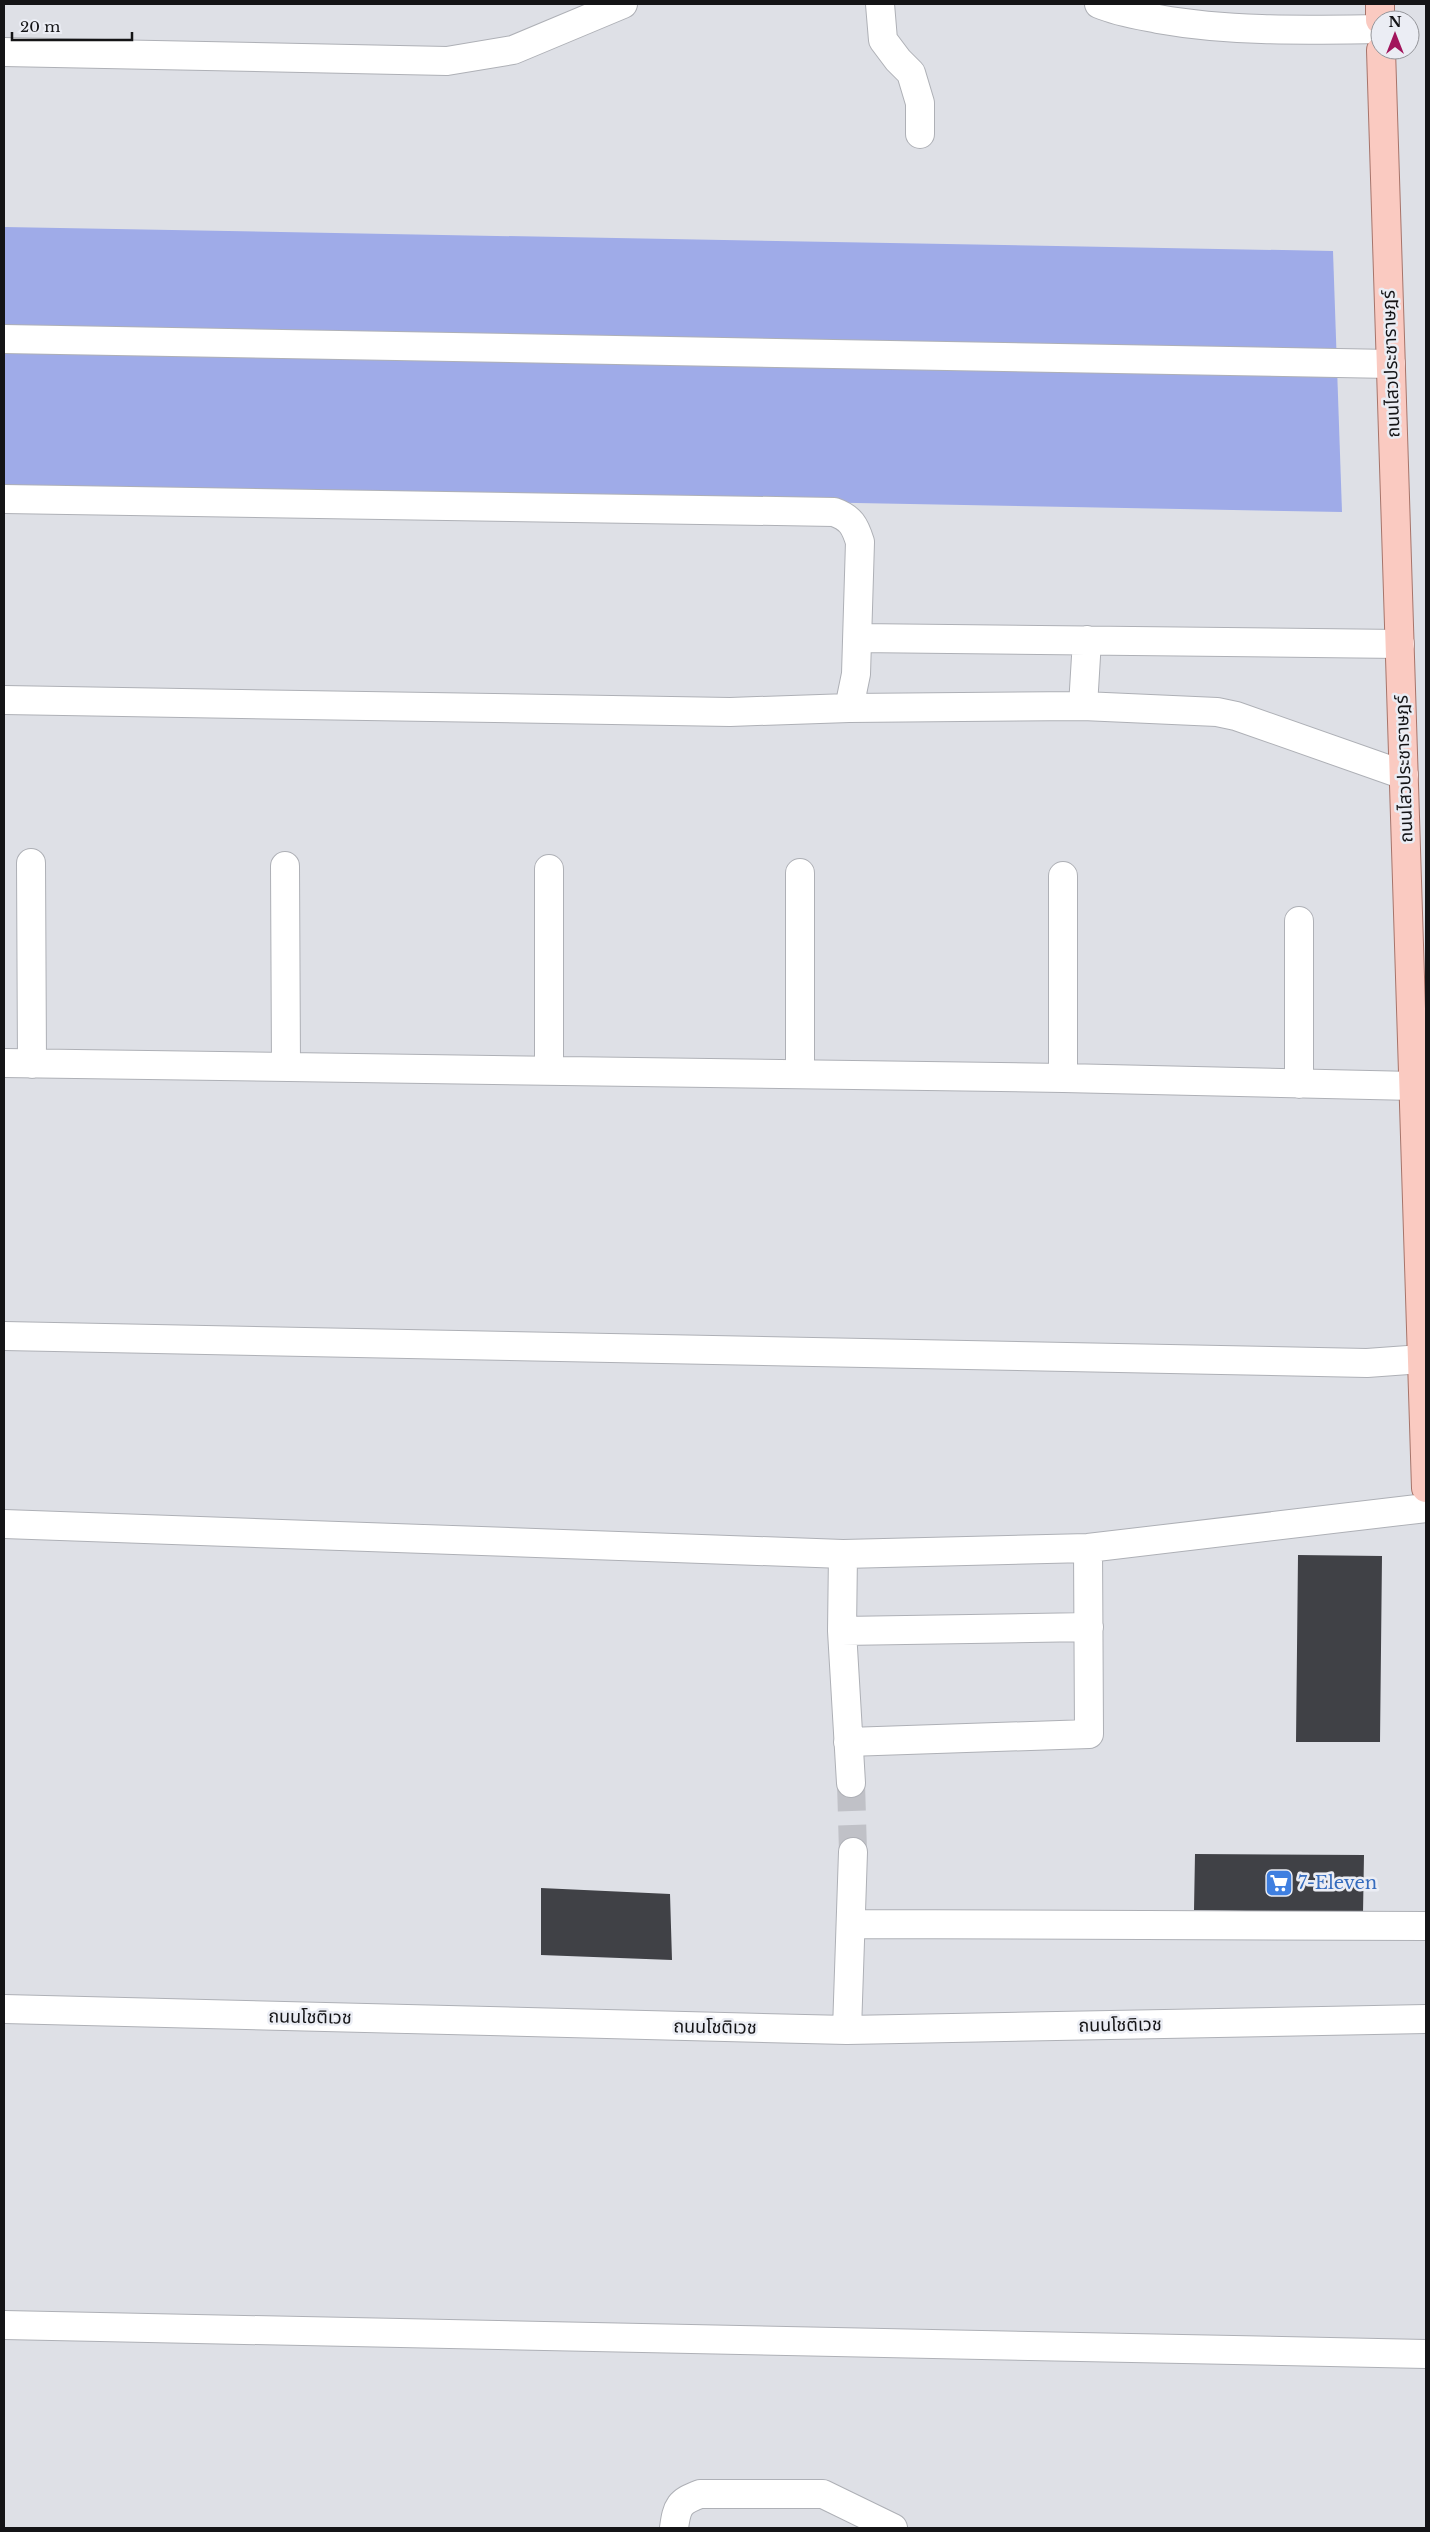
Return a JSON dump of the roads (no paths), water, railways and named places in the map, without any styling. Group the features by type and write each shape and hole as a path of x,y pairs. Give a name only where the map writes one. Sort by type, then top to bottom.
{"main road":[{"name":"ถนนไสวประชาราษฎร์","path":"1381,60 1426,1488"}],"street":[{"path":"4,52 448,61 513,50 623,4"},
{"path":"880,4 883,40 898,60 911,73 920,103 920,134"},
{"path":"1099,4 1117,11 1201,26 1298,30 1370,29"},
{"path":"4,339 1391,364"},
{"path":"4,499 834,512 847,517 855,526 860,542 856,674 849,708"},
{"path":"858,638 1400,644"},
{"path":"1082,706 1087,640"},
{"path":"4,700 730,712 849,708 1082,706 1217,712 1236,716 1404,775"},
{"path":"31,863 32,1064"},
{"path":"285,866 286,1067"},
{"path":"549,869 549,1070"},
{"path":"800,873 800,1074"},
{"path":"1063,876 1063,1078"},
{"path":"1299,921 1299,1084"},
{"path":"4,1063 1063,1078 1414,1086"},
{"path":"4,1336 1357,1362 1422,1359"},
{"path":"4,1524 843,1554 1088,1548 1426,1508"},
{"path":"848,1742 1089,1734 1088,1548"},
{"path":"843,1554 842,1631 851,1783"},
{"path":"842,1631 1089,1627"},
{"path":"847,2030 852,1852"},
{"path":"851,1924 1426,1926"},
{"name":"ถนนโชติเวช","path":"4,2010 847,2030 1426,2018"},
{"path":"4,2325 1426,2354"},
{"path":"674,2528 676,2511 684,2500 700,2494 824,2494 893,2528"}],"tunnel":[{"path":"851,1783 853,1852"}],"place":[{"name":"7-Eleven","path":"1279,1883"}]}
